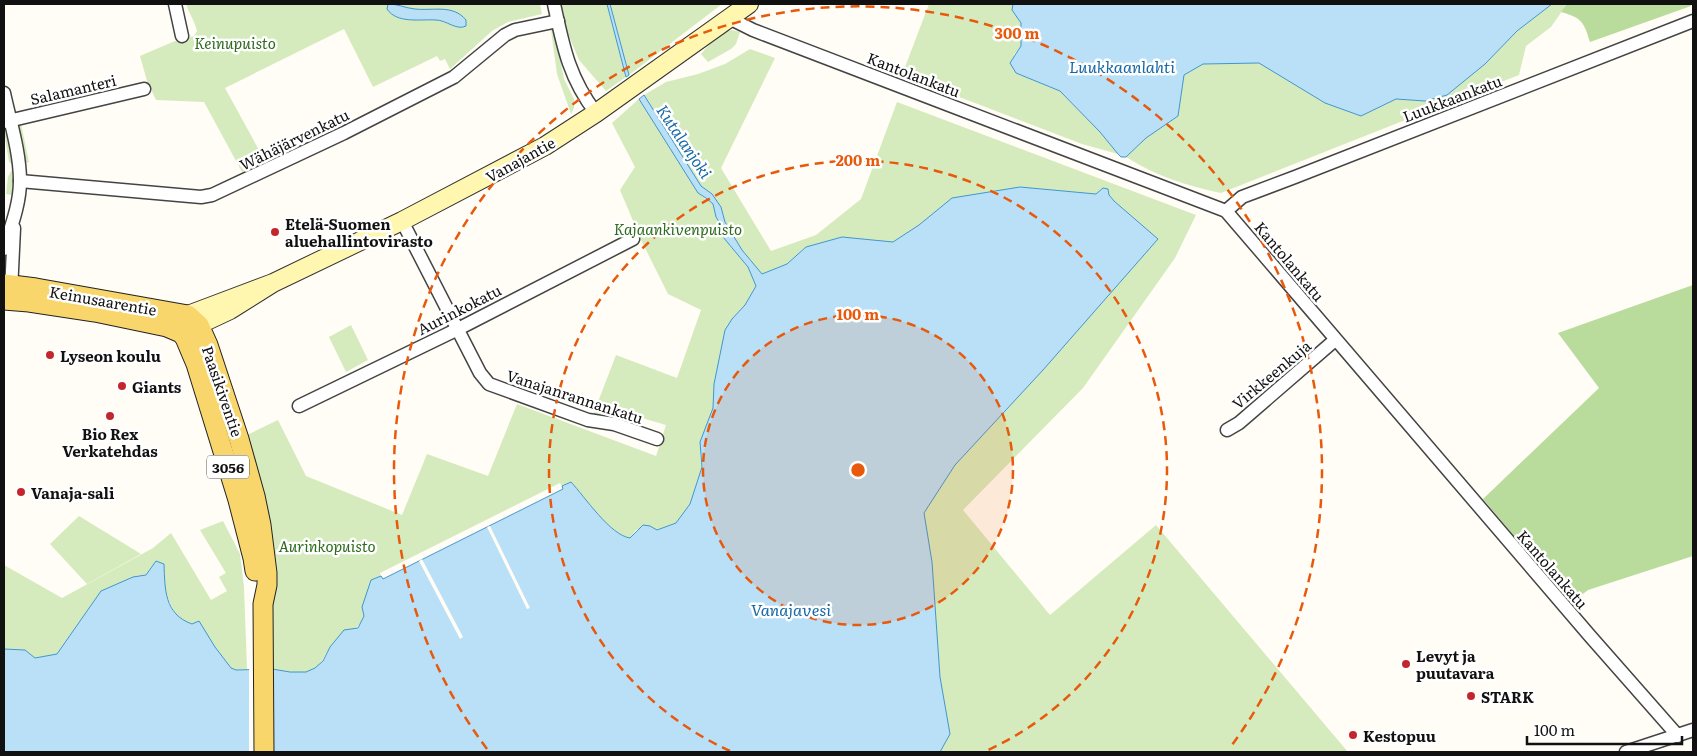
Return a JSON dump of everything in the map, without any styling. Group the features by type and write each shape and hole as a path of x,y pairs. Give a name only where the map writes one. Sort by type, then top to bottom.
{"main road":[{"name":"Keinusaarentie","path":"7,292 29,302 95,312 167,327 190,324"},
{"name":"Paasikiventie","path":"190,324 185,338 196,364 238,500 254,558 257,582 263,604 264,752"}],"street":[{"path":"175,4 182,36"},
{"path":"554,4 567,60 574,79 596,113"},
{"name":"Vanajantie","path":"190,324 230,310 273,283 402,221 546,146 643,80 748,4"},
{"name":"Kantolankatu","path":"729,18 753,30 1226,211 1335,340 1678,736"},
{"name":"Luukkaankatu","path":"1226,211 1242,197 1693,20"},
{"name":"Wähäjärvenkatu","path":"20,181 201,196 212,195 344,133 454,77 496,41 510,32 558,21"},
{"name":"Salamanteri","path":"7,121 144,89"},
{"path":"4,93 7,121 20,181 7,292"},
{"path":"4,249 15,216"},
{"name":"Vanajanrannankatu","path":"402,221 480,373 488,384 588,420 614,424 657,439"},
{"name":"Aurinkokatu","path":"299,406 458,329 633,239"},
{"name":"Virkkeenkuja","path":"1227,430 1239,423 1335,340"},
{"path":"1626,752 1693,730"}],"green space":[{"name":"Keinupuisto","path":"186,4 540,4 542,14 508,22 492,31 450,69 445,59 440,61 437,56 373,87 344,29 225,88 265,161 242,172 204,102 156,100 147,81 140,56 175,41 194,36 197,31"},
{"path":"560,4 607,4 626,77 606,91 579,60 566,29"},
{"path":"610,4 722,4 629,75"},
{"path":"929,4 1013,4 1012,10 1021,23 1021,46 1014,55 1016,73 1060,91 1100,132 1118,154 1082,144 902,75"},
{"path":"1552,4 1567,4 1551,27 1526,46 1519,75 1221,193 1172,180 1126,157 1146,138 1178,116 1184,75 1203,64 1259,63 1325,103 1361,116 1396,99 1425,101 1447,95 1485,64 1517,31"},
{"path":"1567,4 1690,4 1691,6 1590,42 1584,25 1574,16 1561,12"},
{"path":"551,30 555,33 564,79 574,99 574,108 571,114 557,74"},
{"path":"732,30 740,32 736,44 731,49 708,62 701,54 719,36"},
{"path":"750,49 775,58 721,168 771,251 816,235 861,199 897,102 1196,215 1175,258 1083,388 963,510 1050,615 1156,525 1348,752 940,752 950,734 940,677 932,562 924,513 955,465 1158,239 1114,201 1103,188 1096,194 1020,187 919,225 893,242 842,237 806,247 787,264 762,274 742,250 725,222 721,207 712,194 701,186 644,95 666,82 698,74 725,64"},
{"name":"Aurinkopuisto","path":"639,99 698,193 713,204 716,217 724,230 723,237 748,267 756,286 745,305 732,319 714,384 713,408 700,451 702,467 690,504 676,523 657,530 650,526 636,530 630,538 614,530 606,523 571,482 562,486 560,483 380,573 381,576 371,580 365,613 361,622 334,644 327,651 319,665 312,670 298,673 272,669 273,596 247,435 278,420 306,476 402,515 427,454 488,476 517,404 656,456 666,425 618,411 593,415 616,355 677,378 701,310 668,294 642,242 620,190 635,167 612,123"},
{"path":"21,124 29,162 26,163 18,125"},
{"path":"4,131 8,136 13,165 9,162"},
{"path":"11,171 14,171 12,195 6,194 8,177"},
{"path":"1693,285 1693,556 1588,590 1571,603 1483,499 1599,388 1558,333"},
{"path":"351,325 368,360 346,372 329,337"},
{"path":"79,516 141,554 87,584 50,544"},
{"path":"223,521 240,554 244,587 247,669 236,670 231,668 215,647 192,624 176,616 164,590 164,564 151,567 146,575 133,577 101,591 57,654 35,658 25,650 4,649 4,565 62,598 153,548 171,533 211,600 227,591 219,577 226,573 200,530"}],"water":[{"path":"388,4 415,9 449,10 461,15 466,20 466,26 459,27 436,20 403,19 391,14 387,9"},
{"path":"607,4 610,4 629,75 626,77"},
{"name":"Luukkaanlahti","path":"1013,4 1552,4 1517,31 1485,64 1447,95 1425,101 1396,99 1361,116 1325,103 1259,63 1203,64 1184,75 1178,116 1146,138 1126,157 1121,157 1100,132 1060,91 1016,73 1010,63 1021,46 1021,23 1012,10"},
{"name":"Vanajavesi","path":"644,95 701,186 712,194 721,207 725,222 742,250 762,274 787,264 806,247 842,237 893,242 919,225 952,198 1020,187 1096,194 1103,188 1108,189 1109,195 1114,201 1158,239 1043,370 955,465 924,513 932,562 940,677 950,734 940,752 4,752 4,649 25,650 35,658 57,654 101,591 133,577 146,575 156,561 164,564 166,591 171,607 183,620 192,624 199,621 231,668 236,670 272,669 306,672 315,668 323,661 330,647 344,630 358,628 364,616 362,607 371,580 381,576 383,579 563,489 562,486 571,482 606,523 622,535 630,538 643,525 657,530 676,523 690,504 702,467 700,442 713,408 714,384 725,330 745,305 756,286 748,267 723,237 724,230 716,217 713,204 698,193 639,99"}],"pier":[{"path":"490,526 530,608 527,609 487,527"},
{"path":"422,559 463,637 460,639 419,561"},
{"path":"249,666 271,666 271,752 249,752"}],"place":[{"name":"Etelä-Suomen aluehallintovirasto","path":"275,232"},
{"name":"Lyseon koulu","path":"50,355"},
{"name":"Giants","path":"122,386"},
{"name":"Bio Rex Verkatehdas","path":"110,416"},
{"name":"Vanaja-sali","path":"21,492"},
{"name":"Levyt ja puutavara","path":"1406,664"},
{"name":"STARK","path":"1471,696"},
{"name":"Kestopuu","path":"1353,735"}],"water label":[{"name":"Kutalanjoki","path":"685,141"}],"park label":[{"name":"Kajaankivenpuisto","path":"678,228"}]}
